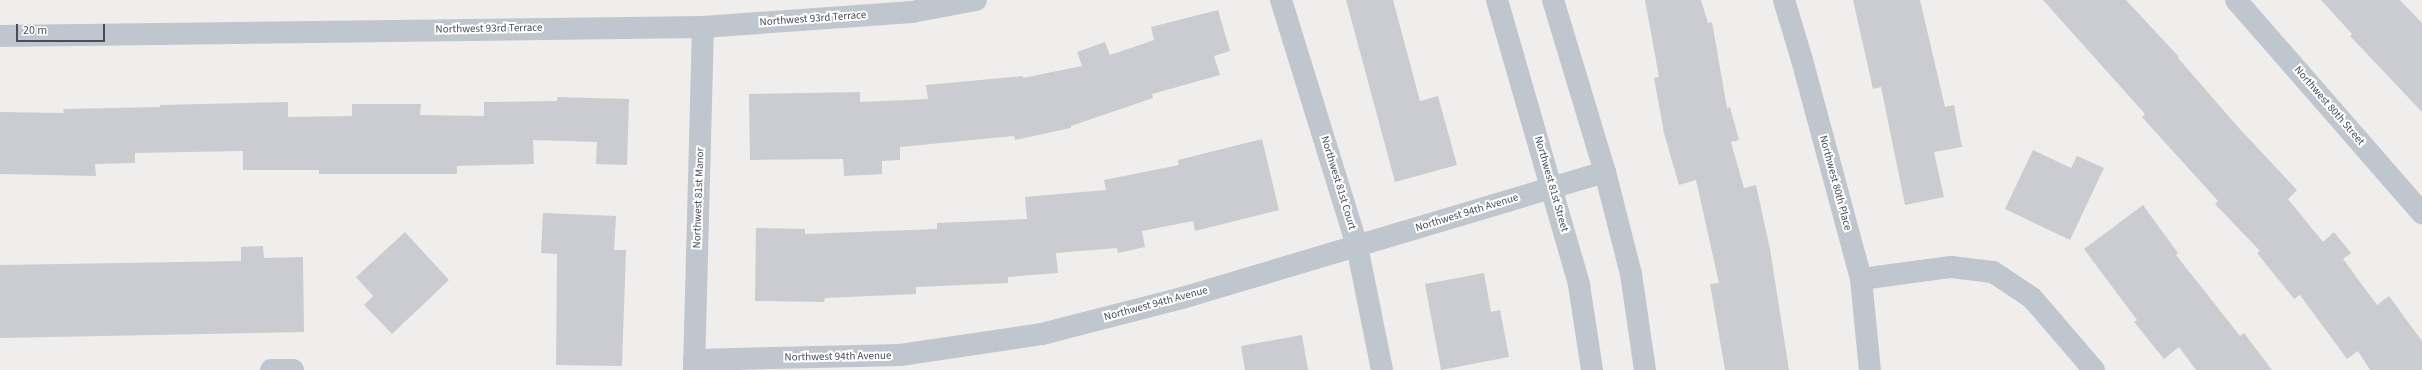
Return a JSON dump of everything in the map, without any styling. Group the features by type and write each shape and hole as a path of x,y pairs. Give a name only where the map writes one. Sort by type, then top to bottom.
{"street":[{"name":"Northwest 93rd Terrace","path":"0,36 704,26 912,12 976,0"},
{"name":"Northwest 81st Court","path":"1281,0 1357,246 1382,370"},
{"name":"Northwest 81st Street","path":"1497,0 1553,188 1579,285 1592,370"},
{"path":"1553,0 1605,172 1631,274 1645,370"},
{"name":"Northwest 80th Place","path":"1784,0 1804,67 1861,279 1870,370"},
{"name":"Northwest 80th Street","path":"2236,0 2422,213"},
{"name":"Northwest 81st Manor","path":"694,365 704,26"},
{"name":"Northwest 94th Avenue","path":"694,365 900,355 1042,334 1182,298 1605,172"},
{"path":"1861,279 1951,267 1993,272 2032,298 2094,370"},
{"path":"271,370 293,370"}],"building":[{"path":"1346,0 1393,0 1420,101 1438,96 1457,165 1395,182"},
{"path":"1645,0 1701,0 1708,23 1712,22 1727,108 1730,107 1739,140 1731,142 1744,188 1756,185 1770,249 1789,370 1725,370 1710,284 1719,283 1696,180 1679,185 1664,133 1654,78 1659,77"},
{"path":"1853,0 1920,0 1945,107 1954,105 1962,147 1934,152 1944,197 1905,205 1881,87 1873,89"},
{"path":"2043,0 2126,0 2179,57 2178,58 2238,127 2297,190 2288,199 2323,242 2334,232 2351,253 2343,259 2377,305 2389,296 2422,341 2422,370 2370,370 2358,351 2347,359 2300,295 2294,299 2257,253 2260,251 2215,204 2218,201 2142,117 2145,114"},
{"path":"2321,0 2400,0 2422,23 2422,112 2350,36 2352,34"},
{"path":"1218,10 1230,51 1214,56 1220,75 1152,94 1153,98 1071,126 1071,128 1015,140 1014,136 900,147 900,160 882,161 882,174 844,176 843,159 750,160 749,94 860,92 860,102 928,99 926,85 1023,76 1023,78 1082,66 1077,52 1105,42 1110,55 1154,40 1151,27"},
{"path":"557,97 629,99 627,165 596,164 597,142 533,140 534,164 457,166 457,174 319,174 319,170 243,170 243,151 135,153 135,163 95,164 96,176 0,174 0,112 64,113 63,109 288,102 288,117 352,116 352,104 421,104 420,115 484,116 484,102 557,101"},
{"path":"1262,139 1279,210 1195,231 1193,221 1142,231 1145,247 1118,253 1117,248 1056,253 1058,273 1008,277 1008,283 916,287 916,294 825,298 824,302 755,301 756,228 805,229 805,234 937,229 937,223 1027,219 1025,197 1106,190 1104,180 1179,165 1178,160"},
{"path":"2033,150 2071,168 2077,156 2104,168 2070,240 2005,209"},
{"path":"2143,205 2178,253 2176,255 2240,336 2244,333 2272,370 2196,370 2179,347 2164,359 2134,322 2137,320 2084,249"},
{"path":"543,213 616,216 614,250 626,250 622,366 556,365 557,254 541,253"},
{"path":"405,232 449,280 392,334 364,305 373,296 356,277"},
{"path":"263,246 264,258 303,257 304,332 0,338 0,265 241,261 241,247"},
{"path":"1484,273 1491,312 1500,310 1509,357 1441,370 1425,284"},
{"path":"1302,335 1308,370 1245,370 1241,346"}]}
